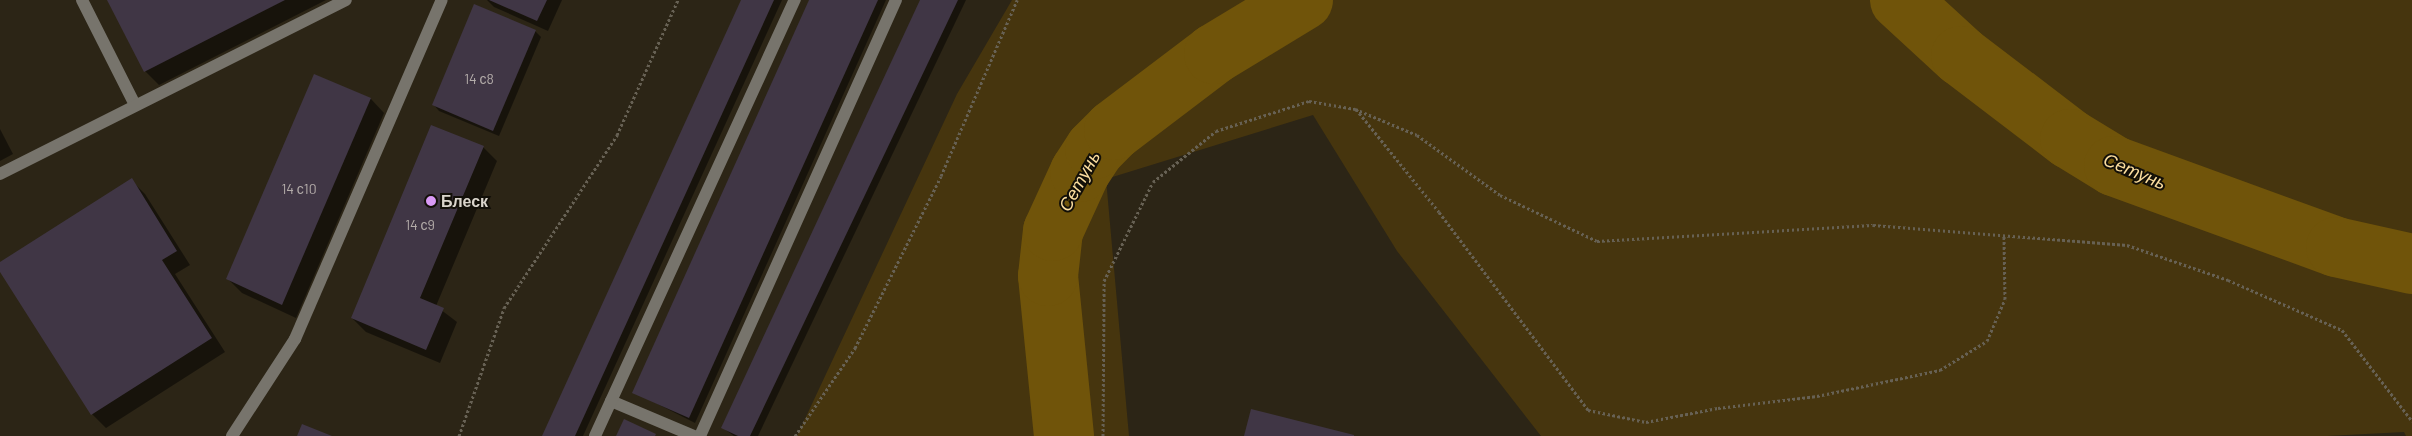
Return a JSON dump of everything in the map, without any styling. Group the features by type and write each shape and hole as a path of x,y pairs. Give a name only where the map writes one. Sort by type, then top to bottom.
{"lane":[{"path":"82,0 135,105"},
{"path":"0,174 346,0"},
{"path":"232,436 295,339 442,0"},
{"path":"595,436 795,0"},
{"path":"700,436 896,0"},
{"path":"611,402 694,436"}],"path":[{"path":"459,436 504,308 617,135 678,0"},
{"path":"795,436 855,348 941,176 1017,0"},
{"path":"1103,436 1104,281 1153,182 1216,131 1309,101 1355,109 1417,135 1500,195 1597,241 1873,225 2127,245 2228,280 2342,330 2412,421"},
{"path":"1355,109 1440,212 1588,410 1646,422 1718,408 1817,396 1940,370 1987,341 2005,299 2004,235"}],"shaded area":[{"path":"1012,0 2412,0 2412,436 2406,436 2404,432 2327,436 1541,436 1397,251 1313,115 1106,179 1129,436 797,436 957,94"}],"building":[{"path":"107,0 285,0 144,72"},
{"path":"489,0 547,0 537,21"},
{"path":"741,0 774,0 575,436 542,436"},
{"path":"809,0 878,0 689,418 632,393"},
{"path":"920,0 958,0 750,436 738,436 721,428"},
{"path":"474,4 536,30 493,131 432,105"},
{"path":"314,74 371,98 282,305 226,279"},
{"path":"431,125 484,146 420,298 444,308 426,350 351,318"},
{"path":"132,178 177,251 162,260 212,338 91,415 0,272 0,262"},
{"path":"1251,409 1354,435 1354,436 1244,436"},
{"path":"624,419 656,434 655,436 616,436"},
{"path":"302,424 332,436 297,436"}],"waterway":[{"name":"Сетунь","path":"1064,436 1048,276 1053,231 1080,172 1095,149 1114,130 1214,54 1303,0"},
{"name":"Сетунь","path":"1900,0 1961,56 2070,139 2114,166 2336,247 2412,264"}],"place":[{"name":"Блеск","path":"431,201"}]}
